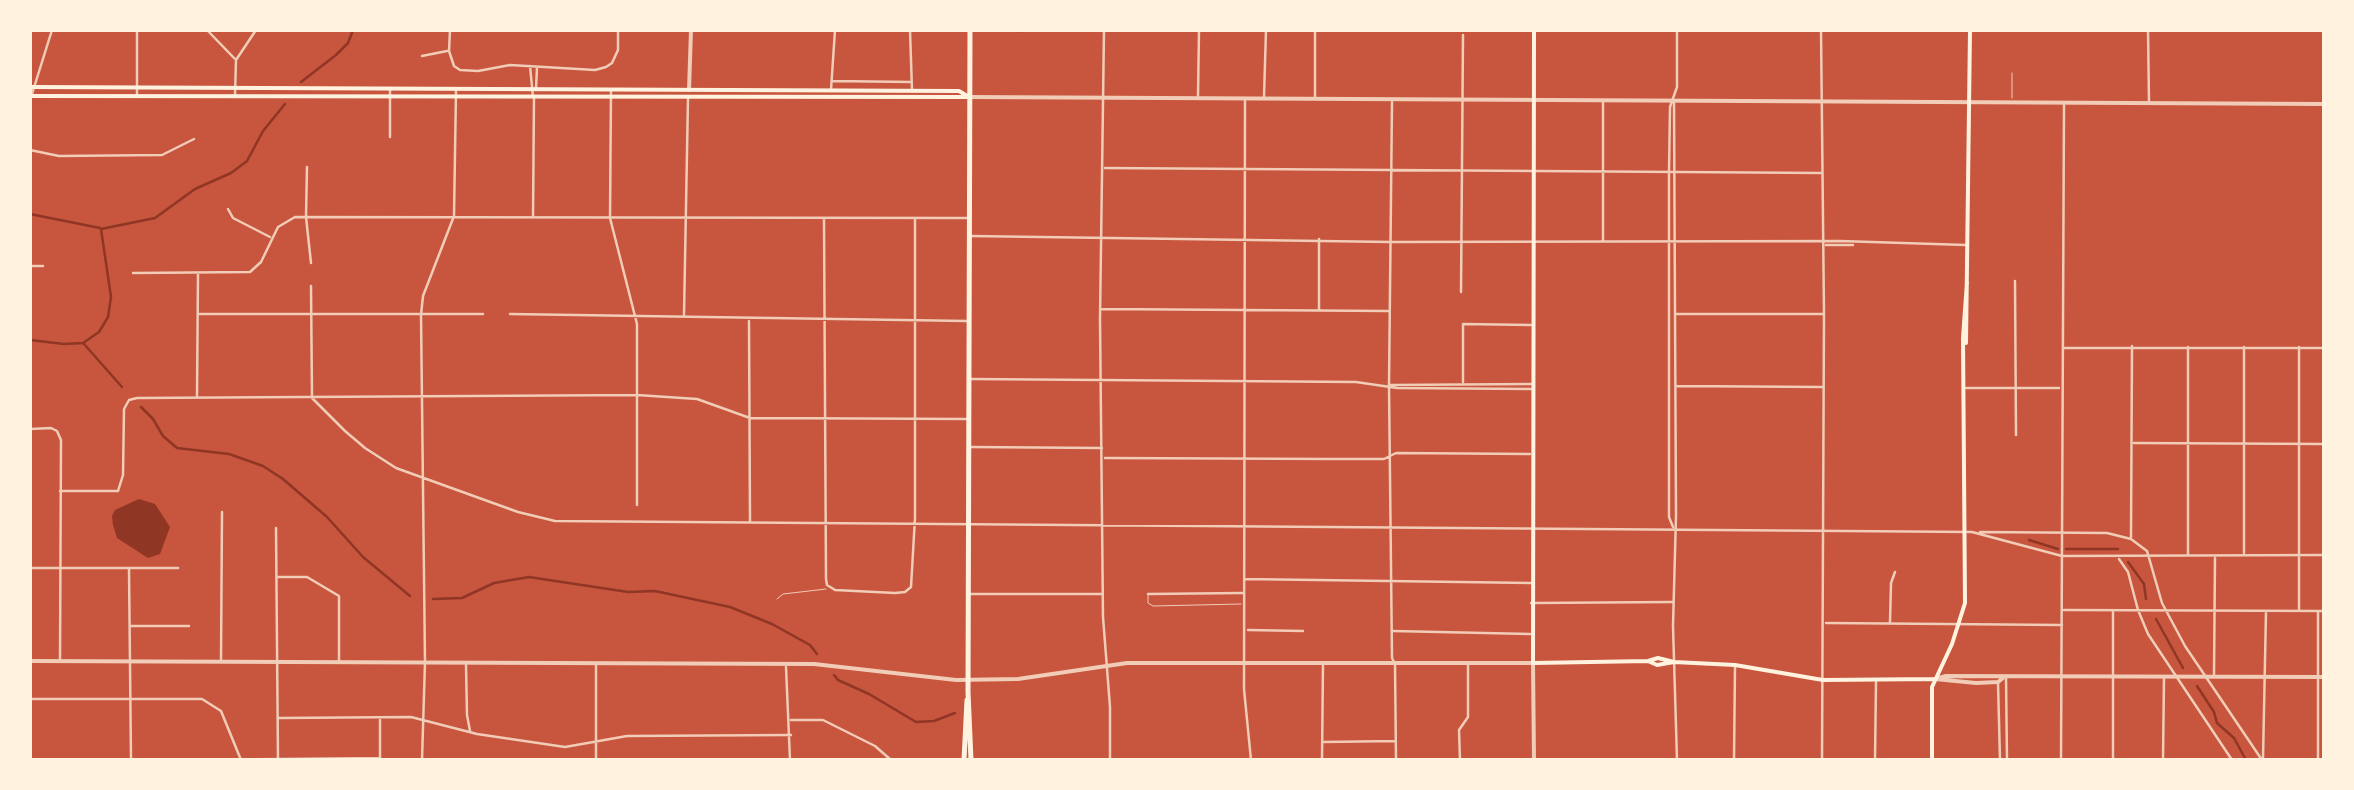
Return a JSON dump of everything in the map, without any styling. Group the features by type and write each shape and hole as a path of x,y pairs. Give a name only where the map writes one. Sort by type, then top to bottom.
{"main road":[{"path":"968,760 970,30"},
{"path":"1534,30 1533,663 1667,658 1824,680 1935,679"},
{"path":"1932,760 1935,679 1960,625 1965,603 1964,302 1970,30"},
{"path":"33,88 912,91 959,92 969,97"},
{"path":"311,97 312,88"},
{"path":"777,98 779,91"},
{"path":"829,99 830,91"},
{"path":"31,98 969,97"}],"street":[{"path":"31,98 52,30"},
{"path":"137,30 137,96"},
{"path":"207,30 236,60"},
{"path":"235,97 236,60 256,30"},
{"path":"450,30 449,51 454,66 467,71 530,66 594,70 612,63 618,50 618,30"},
{"path":"684,317 691,30"},
{"path":"830,91 835,30"},
{"path":"910,30 912,91"},
{"path":"1104,30 1100,309 1103,594 1110,760"},
{"path":"1198,30 1198,98"},
{"path":"1264,98 1266,30"},
{"path":"1315,30 1315,99"},
{"path":"1673,242 1677,30"},
{"path":"1822,30 1822,760"},
{"path":"2148,30 2149,103"},
{"path":"1461,292 1463,36"},
{"path":"422,56 449,51"},
{"path":"530,66 534,98 533,217"},
{"path":"533,90 536,66"},
{"path":"832,81 912,82"},
{"path":"390,89 390,137"},
{"path":"422,760 422,315 426,286 454,216 456,89"},
{"path":"611,90 610,218 635,317 637,505"},
{"path":"969,97 2324,104"},
{"path":"1245,98 1244,662 1251,760"},
{"path":"1392,100 1389,385 1396,760"},
{"path":"1602,100 1603,243"},
{"path":"1674,101 1670,107 1673,386 1669,492 1669,516 1674,528"},
{"path":"2061,760 2064,102"},
{"path":"30,150 59,156 162,155 194,139"},
{"path":"307,167 306,217 311,262"},
{"path":"1102,168 1824,172"},
{"path":"228,209 233,218 271,238"},
{"path":"133,273 250,272 261,262 271,238 286,220 306,217 969,218"},
{"path":"824,218 822,388 826,419 824,521 828,586 842,592 878,593 909,590 914,522 915,218"},
{"path":"969,236 1967,245"},
{"path":"1319,239 1319,311"},
{"path":"30,266 44,266"},
{"path":"198,273 198,398"},
{"path":"2015,281 2016,435"},
{"path":"311,286 312,398 365,448 396,468 518,512 555,520 2062,532 2131,538 2150,556 2166,610 2262,760"},
{"path":"1100,309 1390,312"},
{"path":"198,314 482,314"},
{"path":"510,314 969,321"},
{"path":"1673,314 1824,314"},
{"path":"749,319 750,521"},
{"path":"1463,386 1463,324 1533,325"},
{"path":"2131,538 2132,346"},
{"path":"2188,346 2188,555"},
{"path":"2244,347 2244,555"},
{"path":"2298,611 2299,347"},
{"path":"2062,348 2324,348"},
{"path":"969,379 1532,387"},
{"path":"1673,386 1824,387"},
{"path":"1673,386 1676,760"},
{"path":"1966,388 2062,388"},
{"path":"60,491 118,491 123,475 126,402 137,398 637,395 697,399 750,418 968,419"},
{"path":"30,428 55,430 61,440 60,661"},
{"path":"2132,443 2324,444"},
{"path":"968,447 1103,448"},
{"path":"1103,458 1532,454"},
{"path":"1670,456 1676,455"},
{"path":"1669,492 1676,491"},
{"path":"220,662 222,512"},
{"path":"276,528 278,760"},
{"path":"1975,532 2062,556 2324,555"},
{"path":"2131,557 2140,546"},
{"path":"2214,676 2215,555"},
{"path":"2118,557 2128,572 2148,634 2232,760"},
{"path":"30,568 178,568"},
{"path":"129,570 131,760"},
{"path":"1890,624 1895,572"},
{"path":"278,577 307,577 339,596 339,662"},
{"path":"1244,579 1531,582"},
{"path":"1148,594 1244,593"},
{"path":"968,594 1103,594"},
{"path":"1531,603 1673,602"},
{"path":"2062,610 2324,611"},
{"path":"2112,760 2114,610"},
{"path":"2262,760 2266,611"},
{"path":"2318,611 2318,760"},
{"path":"1824,624 2062,625"},
{"path":"129,626 188,626"},
{"path":"1246,630 1303,631"},
{"path":"1392,631 1532,634"},
{"path":"30,661 843,665 921,678 970,680 1018,679 1106,664 1533,663 1534,760"},
{"path":"466,662 470,732"},
{"path":"1322,760 1323,663"},
{"path":"596,664 596,760"},
{"path":"786,664 790,760"},
{"path":"1460,760 1460,730 1468,717 1468,664"},
{"path":"1734,760 1735,665"},
{"path":"1935,679 1944,682 2006,676 2321,677"},
{"path":"2006,676 2007,760"},
{"path":"2163,760 2164,676"},
{"path":"1998,679 2000,760"},
{"path":"1876,680 1876,760"},
{"path":"30,699 202,700 221,710 241,760"},
{"path":"278,718 422,720 565,747 661,734 791,735"},
{"path":"183,760 380,759 380,718"},
{"path":"791,720 823,720 875,746 890,760"},
{"path":"1999,730 2007,730"},
{"path":"1322,742 1396,742"}],"lane":[{"path":"2012,73 2012,102"},
{"path":"777,600 783,594 817,592 828,586"},
{"path":"1148,594 1152,606 1244,604"}],"shaded area":[{"path":"139,499 155,504 170,527 160,554 148,558 117,538 113,525 115,510"}],"waterway":[{"path":"301,82 336,55 348,43 353,30"},
{"path":"981,30 1021,31"},
{"path":"30,340 83,343 99,332 108,317 111,297 101,229 155,218 195,189 231,173 247,161 263,131 285,104"},
{"path":"30,214 100,228"},
{"path":"84,344 122,387"},
{"path":"141,407 177,448 229,454 263,466 283,479 327,517 363,557 410,596"},
{"path":"2029,540 2058,549"},
{"path":"2066,549 2118,549"},
{"path":"2128,562 2144,584 2146,599"},
{"path":"433,599 462,598 494,583 529,577 628,592 655,591 730,607 772,624 810,645 817,654"},
{"path":"2156,619 2183,668"},
{"path":"834,675 916,722 934,721 955,713"},
{"path":"2197,686 2217,723 2234,738 2246,760"}]}
